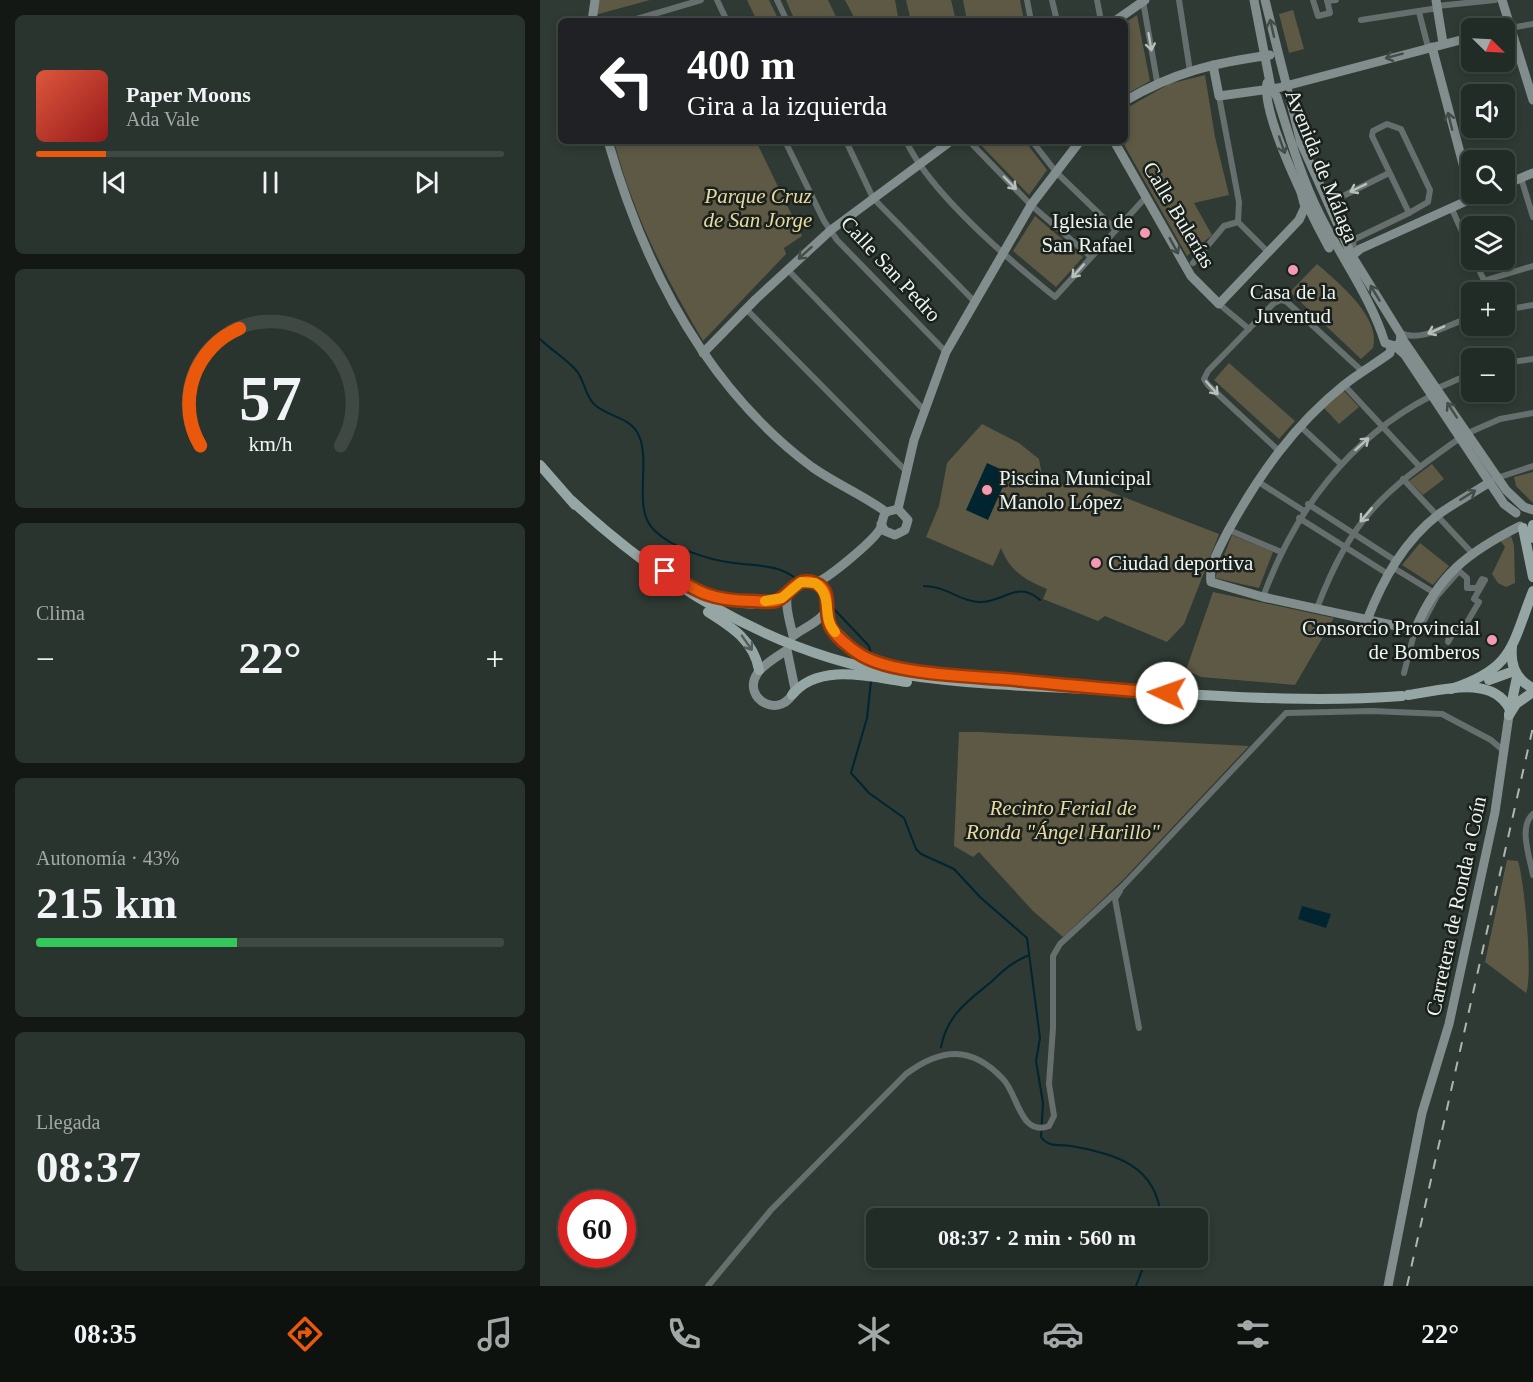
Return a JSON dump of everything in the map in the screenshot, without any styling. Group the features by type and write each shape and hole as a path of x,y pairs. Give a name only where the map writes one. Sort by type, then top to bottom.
{"main road":[{"path":"592,18 595,0"},
{"name":"Avenida de Málaga","path":"1254,0 1268,85 1277,97 1317,210 1341,257 1380,323 1385,343 1394,346 1405,355 1431,396 1464,436 1494,480 1524,510"},
{"path":"1502,0 1505,18"},
{"path":"1119,18 1144,1"},
{"name":"Avenida de Málaga","path":"1267,1 1301,143 1327,204 1353,254 1400,333 1438,388 1464,436"},
{"path":"1437,5 1443,43"},
{"path":"1213,65 1219,96 1268,85 1286,85 1461,39"},
{"path":"1430,47 1461,158"},
{"path":"1515,51 1533,100"},
{"path":"1128,99 1157,81 1190,71 1264,56 1279,57"},
{"path":"1268,85 1281,143 1301,192 1352,287 1367,300"},
{"path":"609,144 619,180 649,257 693,340 703,353 747,408 787,447 831,480 886,512 898,509"},
{"path":"703,353 787,269 831,230 947,144"},
{"path":"898,509 906,471 924,410 946,352 1031,205 1078,144"},
{"name":"Calle Bulerías","path":"1116,144 1191,276 1219,304"},
{"path":"1515,180 1533,173"},
{"path":"1219,304 1299,220 1305,207 1301,192"},
{"path":"1353,254 1461,203"},
{"path":"1299,220 1316,222"},
{"path":"1376,362 1382,345 1380,323"},
{"path":"1384,335 1390,329 1400,333 1389,353 1344,385 1300,426 1257,481 1229,530 1210,576 1211,582 1263,597 1415,630 1433,592 1458,564 1472,553 1527,526"},
{"path":"540,458 563,485 650,562 698,591 725,601 774,602 801,582 815,583 832,575 879,531 886,512"},
{"path":"540,465 599,533 630,560 737,631 764,667"},
{"path":"1367,620 1392,567 1410,543 1437,516 1494,480"},
{"path":"572,501 633,554 680,588 744,624 803,649 843,662 899,674 1098,690 1306,699 1405,696 1463,688 1516,674"},
{"path":"790,590 785,601 794,636 822,617 834,580 880,537 888,534 899,535 907,527 907,517 898,509"},
{"path":"1524,510 1515,520 1527,526 1533,538"},
{"path":"881,524 888,534"},
{"path":"1527,526 1533,577"},
{"path":"815,583 828,602 828,622 836,633 861,656 935,674 1098,690"},
{"path":"1451,689 1490,674 1512,647 1533,591"},
{"path":"788,613 797,622 811,624"},
{"path":"1509,711 1516,674 1512,647"},
{"path":"792,695 795,683 790,671 787,650 755,676 754,691 762,702 775,706 788,701 800,685 818,676 864,676 933,686 1017,691 1053,687"},
{"path":"764,667 780,664 790,671"},
{"path":"1509,711 1533,690 1516,674"},
{"path":"1463,688 1495,691 1509,711"},
{"name":"Carretera de Ronda a Coín","path":"1388,1286 1426,1103 1453,1007 1505,752 1509,711"},
{"name":"Carretera de Ronda a Coín","path":"1393,1286 1426,1103"},
{"path":"1401,1251 1400,1226 1411,1196"}],"street":[{"path":"640,18 701,0"},
{"path":"717,0 726,18"},
{"path":"777,0 786,18"},
{"path":"1027,0 1030,18"},
{"path":"1052,0 1056,18"},
{"path":"1097,0 1100,18"},
{"path":"1179,0 1190,71"},
{"path":"1313,0 1318,16 1330,13 1327,0 1336,0"},
{"path":"1361,20 1419,12 1437,5 1495,0"},
{"path":"1144,1 1157,81"},
{"path":"1419,12 1430,47"},
{"path":"1515,27 1533,24"},
{"path":"1219,96 1239,202 1238,222 1268,251"},
{"path":"1353,254 1353,240 1409,213 1428,202 1430,190 1401,129 1387,124 1373,131 1372,136 1409,213"},
{"name":"Calle San Pedro","path":"787,144 831,230 946,352"},
{"path":"847,144 873,198 974,301"},
{"path":"908,144 919,166 1002,252 1055,297 1146,197"},
{"path":"972,144 1031,205 1091,257"},
{"path":"1034,144 1056,172 1115,229"},
{"path":"1327,204 1389,173"},
{"path":"1521,178 1533,218"},
{"path":"1451,207 1461,229"},
{"path":"1193,263 1224,226 1238,222"},
{"path":"1478,270 1483,281 1533,266"},
{"path":"787,269 924,410"},
{"path":"1279,451 1208,386 1204,379 1208,371 1274,303 1281,300 1287,302 1362,371"},
{"path":"1219,304 1249,329"},
{"path":"1515,308 1533,305"},
{"path":"746,309 906,471"},
{"path":"1400,333 1410,336 1426,334 1461,321"},
{"path":"1515,361 1533,359"},
{"path":"1438,388 1461,379"},
{"path":"1344,385 1420,467"},
{"path":"1263,597 1281,552 1299,518 1341,464 1383,427 1431,396"},
{"path":"1317,608 1352,533 1380,499 1402,479 1464,436 1500,419 1533,413"},
{"path":"1300,426 1341,464"},
{"path":"1494,480 1533,466"},
{"path":"1402,479 1441,523 1472,553"},
{"path":"1257,481 1304,511"},
{"path":"1308,504 1352,533 1392,567"},
{"path":"1299,518 1344,546 1392,567 1433,592"},
{"path":"1229,530 1281,552"},
{"path":"1459,571 1467,578 1467,588 1477,588 1482,579 1485,580 1474,599 1479,602 1462,631 1458,628 1455,630 1448,642 1449,635 1444,627 1435,631 1421,626 1434,600 1450,579 1459,571"},
{"path":"1404,673 1415,630"},
{"path":"708,1286 771,1210 897,1083 924,1061 942,1054 957,1053 972,1056 1004,1080 1023,1116 1036,1128 1046,1128 1054,1116 1049,1084 1053,1028 1053,956 1060,944 1123,886 1286,713 1372,711 1442,714 1491,740 1505,752"},
{"path":"1491,740 1507,740"},
{"path":"1533,814 1527,823 1526,835 1533,875"},
{"path":"1123,886 1115,899 1139,1028"}],"green space":[{"path":"595,0 650,0 595,15"},
{"path":"747,0 769,0 778,18 756,18"},
{"path":"786,0 828,0 837,18 794,18"},
{"path":"845,0 895,0 898,17 854,18"},
{"path":"906,0 951,0 955,18 910,18"},
{"path":"963,0 1020,0 1023,18 966,18"},
{"path":"1293,10 1304,49 1289,53 1279,14"},
{"path":"1137,15 1150,81 1128,93 1128,21"},
{"path":"1205,75 1215,137 1229,195 1194,203 1212,235 1187,256 1124,144 1128,144 1128,107 1169,84"},
{"name":"Parque Cruz de San Jorge","path":"615,144 757,144 802,236 784,248 786,254 703,341 651,244"},
{"path":"980,144 1027,144 1047,170 1029,195"},
{"path":"1035,216 1083,257 1056,287 1013,251"},
{"path":"1317,264 1356,302 1371,325 1374,337 1373,348 1361,359 1290,292"},
{"path":"1229,363 1295,421 1279,439 1214,380"},
{"path":"1343,390 1359,407 1339,424 1324,408"},
{"name":"Ciudad deportiva","path":"982,424 1019,443 1039,459 1043,481 1046,479 1066,485 1077,479 1219,534 1184,624 1167,642 1105,616 1098,621 1043,599 1047,589 1019,574 1009,563 1001,548 993,566 926,537 939,506 947,463"},
{"path":"1432,464 1444,479 1423,495 1409,481"},
{"path":"1533,472 1533,503 1516,486 1514,477"},
{"path":"1232,535 1273,552 1259,588 1215,578"},
{"path":"1511,536 1514,545 1515,583 1506,587 1498,583 1492,574 1505,547 1500,540"},
{"path":"1420,543 1449,566 1433,585 1402,565"},
{"path":"1213,592 1334,618 1295,685 1201,677 1186,670"},
{"name":"Recinto Ferial de Ronda \"Ángel Harillo\"","path":"959,732 1249,746 1123,880 1063,937 1033,911 979,852 973,857 954,846"},
{"path":"1507,860 1518,861 1521,873 1529,969 1526,993 1485,962"}],"water":[{"path":"987,463 1009,473 988,520 966,510"},
{"path":"1302,906 1331,914 1326,928 1298,919"}],"waterway":[{"path":"540,339 575,369 595,405 628,423 637,432 643,455 644,509 647,521 654,530 680,548 702,556 766,566 781,570 795,578"},
{"path":"924,586 939,588 978,602 995,600 1017,592 1032,594 1040,600"},
{"path":"834,609 869,646 871,654"},
{"path":"871,681 867,718 851,773 869,793 904,818 916,849 921,854 954,869 981,898 1027,938 1040,1038 1036,1061 1043,1103 1041,1137 1051,1144 1103,1153 1131,1165 1151,1186 1159,1208"},
{"path":"941,1047 953,1017 1009,967 1029,955"},
{"path":"1136,1286 1143,1268"}],"railway":[{"path":"1407,1286 1533,727"}],"slow traffic":[{"path":"765,601 774,602 782,598 801,582 815,583 825,591 828,622 835,632"}],"place":[{"name":"Iglesia de San Rafael","path":"1145,233"},
{"name":"Casa de la Juventud","path":"1293,270"},
{"name":"Piscina Municipal Manolo López","path":"987,490"},
{"name":"Ciudad deportiva","path":"1096,563"},
{"name":"Consorcio Provincial de Bomberos","path":"1492,640"}],"route":[{"path":"665,571 698,591 725,601 774,602 801,582 815,583 825,591 828,622 836,633 861,656 909,670 1098,690 1167,693"}]}
